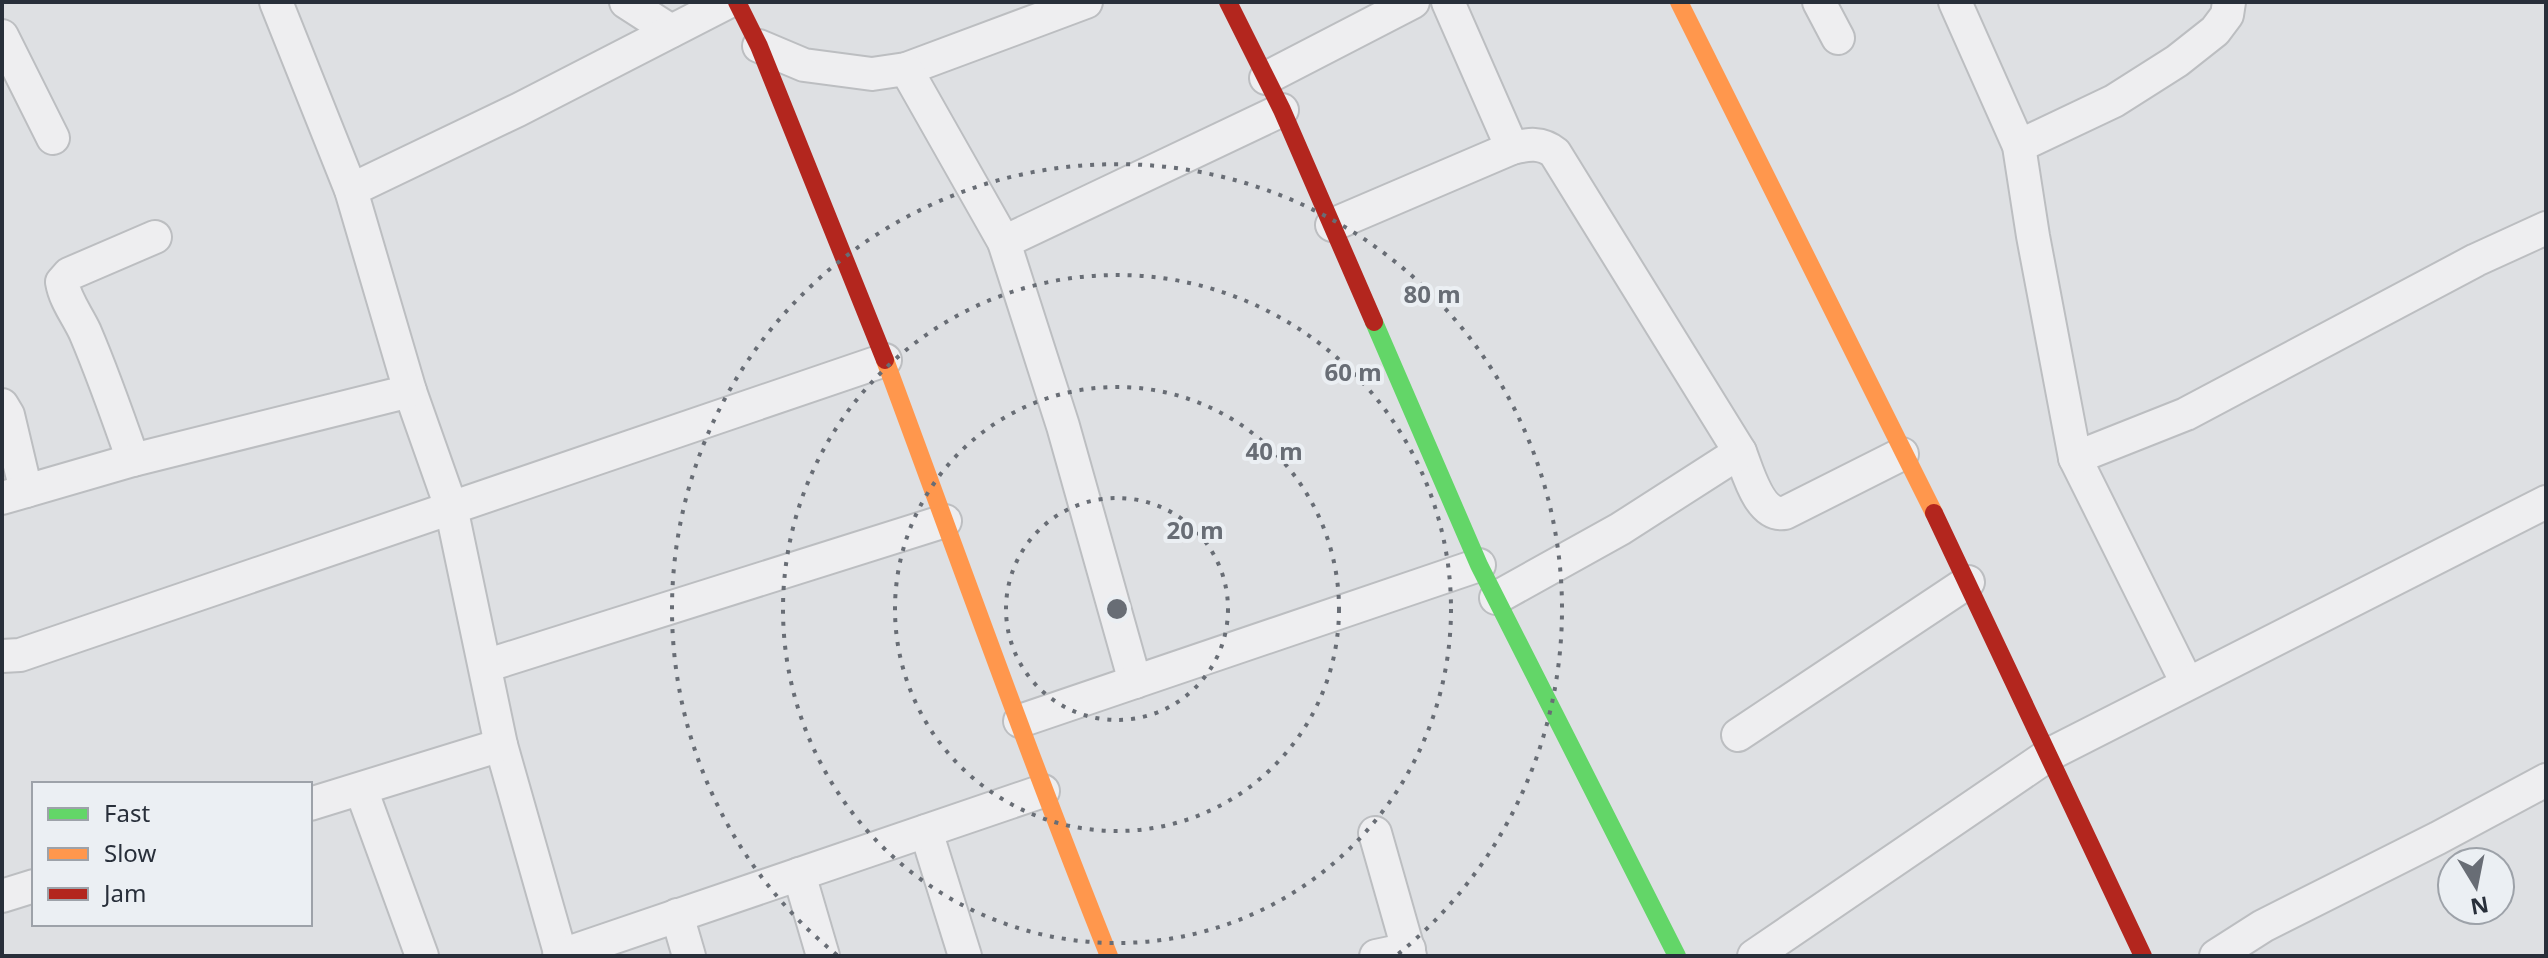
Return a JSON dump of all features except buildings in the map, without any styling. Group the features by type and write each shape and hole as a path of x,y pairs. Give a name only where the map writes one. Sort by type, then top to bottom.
{"street":[{"path":"276,2 351,190 410,391 451,507 501,745 560,956 1043,791"},
{"path":"626,2 671,31"},
{"path":"351,190 518,110 728,2"},
{"path":"737,2 759,46 885,360 1020,721 1043,791 1109,956"},
{"path":"759,46 804,65 872,74 906,69 1086,2"},
{"path":"1228,2 1282,110 1479,565 1677,956"},
{"path":"1266,78 1413,2"},
{"path":"1448,2 1512,148"},
{"path":"1679,2 1968,582 2143,956"},
{"path":"1819,2 1838,38"},
{"path":"2019,146 2114,101 2177,61 2215,31 2227,15 2229,2"},
{"path":"1961,4 2019,146 2075,458 2187,683"},
{"path":"2,36 53,138"},
{"path":"906,69 1004,242 1063,426 1135,682"},
{"path":"1004,242 1282,110"},
{"path":"1332,225 1512,148 1541,145 1555,153 1740,452 1760,499 1768,509 1778,514 1798,507 1902,454"},
{"path":"2075,458 2186,414 2476,260 2546,228"},
{"path":"133,460 106,384 83,328 64,293 62,282 69,274 155,237"},
{"path":"2,656 20,655 885,360"},
{"path":"2,405 8,415 14,494 133,460 410,391"},
{"path":"1496,598 1620,529 1740,452"},
{"path":"1754,956 2050,754 2546,502"},
{"path":"485,666 945,521"},
{"path":"1020,721 1479,565"},
{"path":"1738,735 1968,582"},
{"path":"312,803 501,745"},
{"path":"2216,956 2263,926 2546,780"},
{"path":"361,789 422,956"},
{"path":"926,831 965,956"},
{"path":"1375,833 1410,952 1376,956"},
{"path":"799,874 823,956"},
{"path":"2,896 32,887"},
{"path":"677,915 689,956"}],"traffic: fast":[{"path":"1374,322 1479,565 1677,956"}],"traffic: slow":[{"path":"1679,2 1934,513"},
{"path":"885,360 1109,956"}],"traffic: jam":[{"path":"737,2 759,46 885,360"},
{"path":"1228,2 1282,110 1374,322"},
{"path":"1934,513 2143,956"}]}
